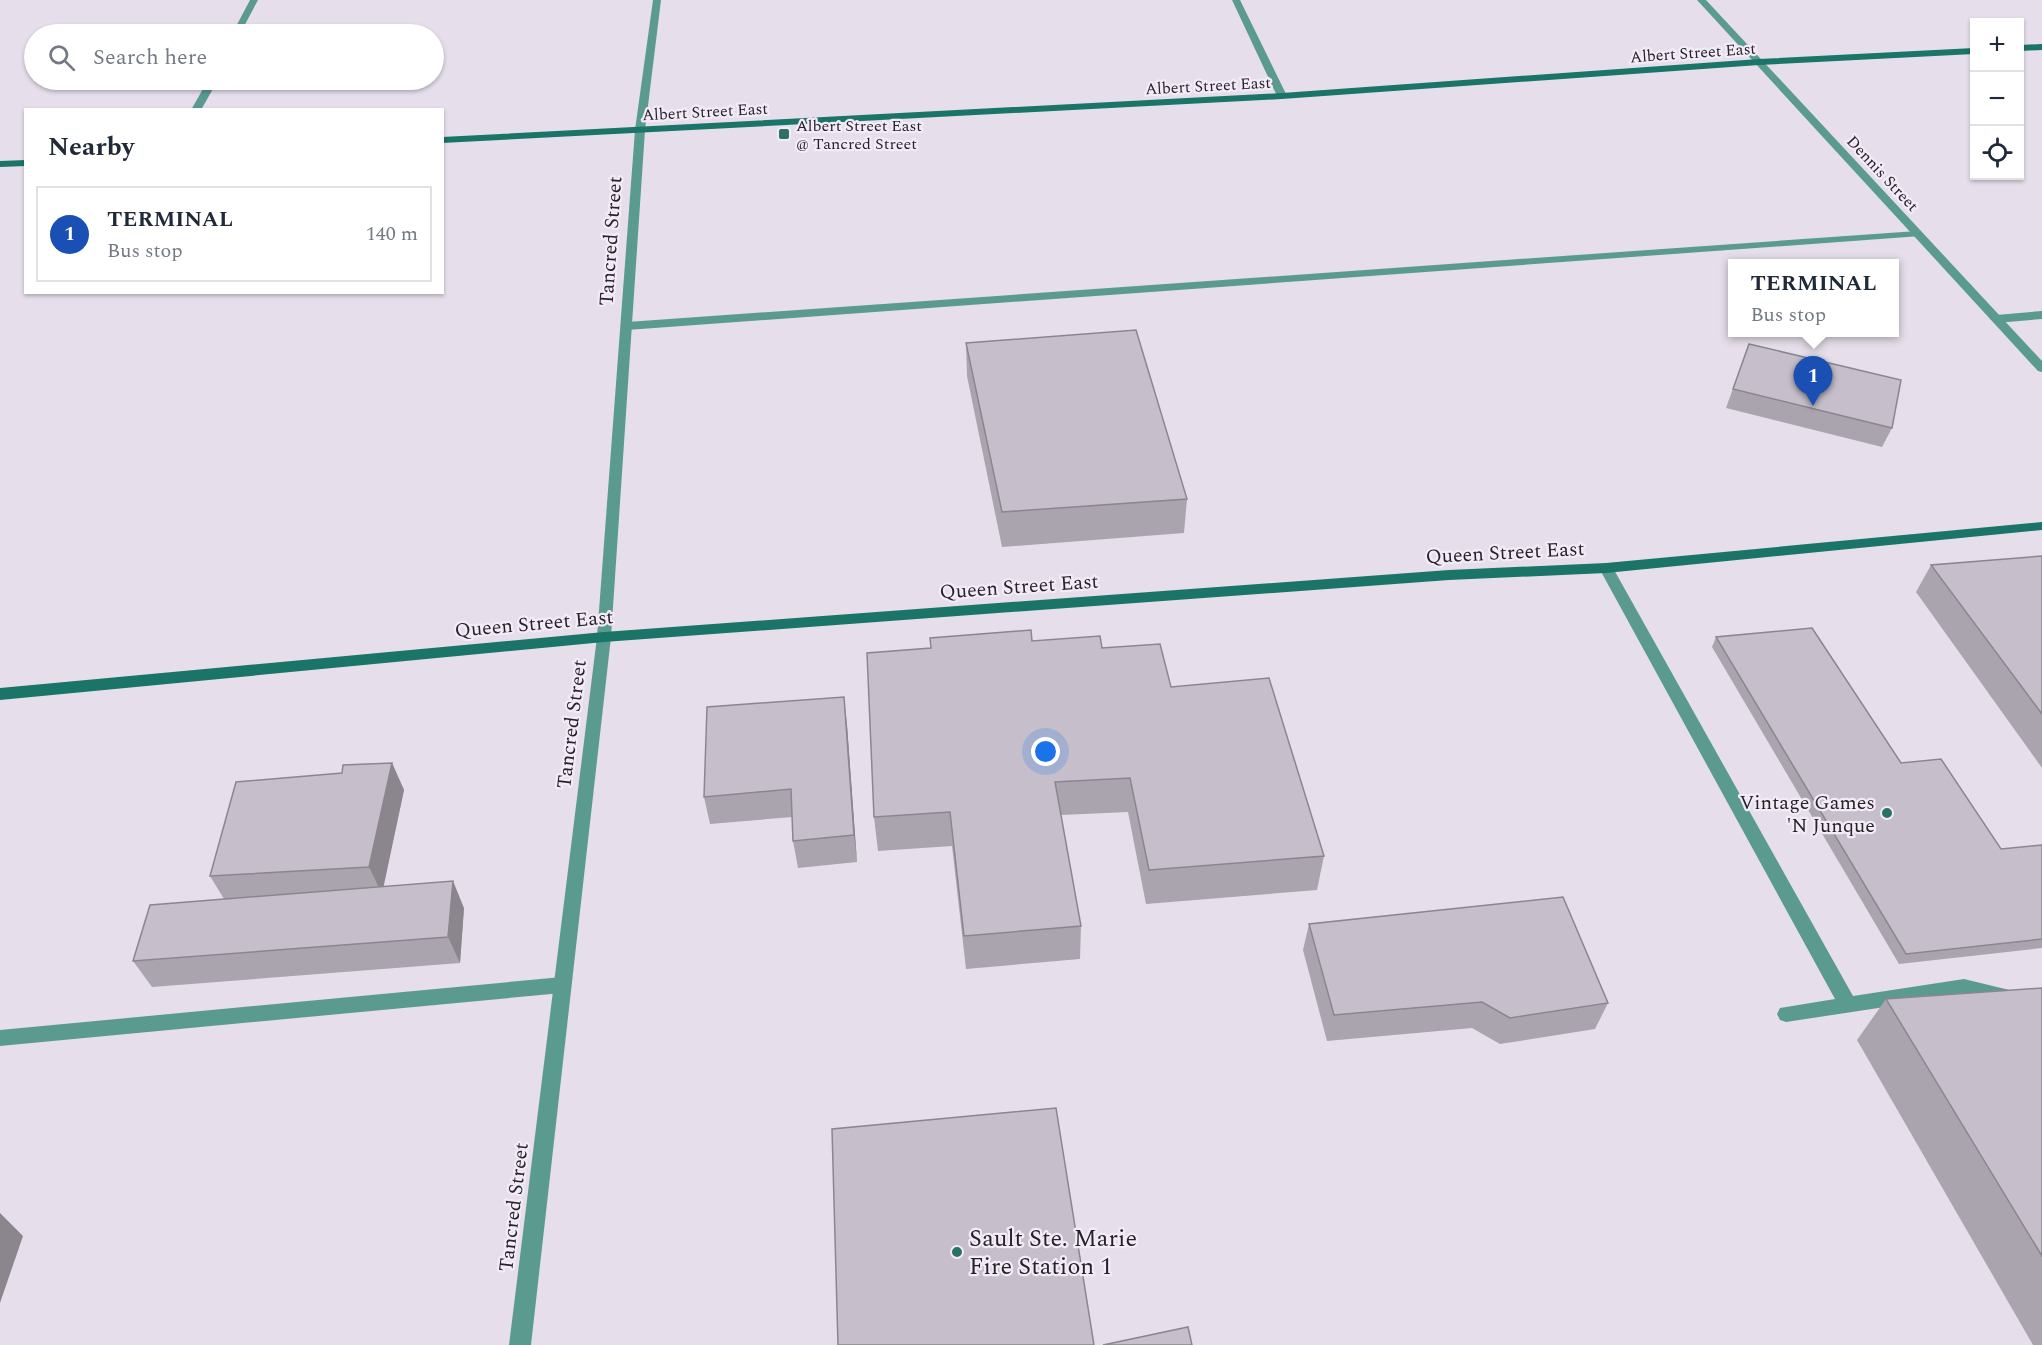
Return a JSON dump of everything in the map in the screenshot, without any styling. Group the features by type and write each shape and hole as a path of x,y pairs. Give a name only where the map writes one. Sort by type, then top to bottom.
{"main road":[{"path":"2024,48 2042,47"},
{"name":"Albert Street East","path":"444,140 1282,96 1759,62 1970,51"},
{"path":"0,164 24,163"},
{"name":"Queen Street East","path":"0,694 604,638 1449,575 1606,568 2042,526"}],"street":[{"path":"241,24 254,0"},
{"name":"Tancred Street","path":"520,1345 604,638 640,130 657,0"},
{"path":"1236,0 1282,96"},
{"name":"Dennis Street","path":"1701,0 2042,368"},
{"path":"197,108 207,90"},
{"path":"627,326 1917,234"},
{"path":"1996,320 2042,315"},
{"path":"1606,568 1847,1003"},
{"path":"0,1038 562,985"},
{"path":"1786,1014 1964,987 2042,1006"}],"building":[{"path":"1136,330 1187,499 1002,512 966,343"},
{"path":"1749,344 1901,380 1892,428 1733,389"},
{"path":"2042,556 2042,714 1931,565"},
{"name":"Vintage Games 'N Junque","path":"1812,628 1901,763 1941,759 2001,849 2042,845 2042,939 1906,954 1716,637"},
{"path":"1031,630 1032,641 1100,636 1102,648 1160,644 1171,687 1269,678 1324,856 1149,870 1130,778 1055,782 1081,926 964,936 950,812 874,817 867,653 931,648 930,638"},
{"path":"844,697 854,835 793,841 791,789 704,797 707,707"},
{"path":"392,763 369,867 210,876 236,782 342,773 343,765"},
{"path":"453,881 448,937 133,961 150,905"},
{"path":"1563,897 1608,1003 1510,1018 1482,1002 1334,1015 1309,924"},
{"path":"2042,988 2042,1256 1886,999"},
{"name":"Sault Ste. Marie Fire Station 1","path":"1056,1108 1094,1345 838,1345 832,1129"},
{"path":"1188,1327 1192,1345 1103,1345"}],"place":[{"name":"Albert Street East @ Tancred Street","path":"784,134"},
{"name":"TERMINAL","path":"1813,406"},
{"name":"Vintage Games 'N Junque","path":"1887,813"},
{"name":"Sault Ste. Marie Fire Station 1","path":"957,1252"}]}
